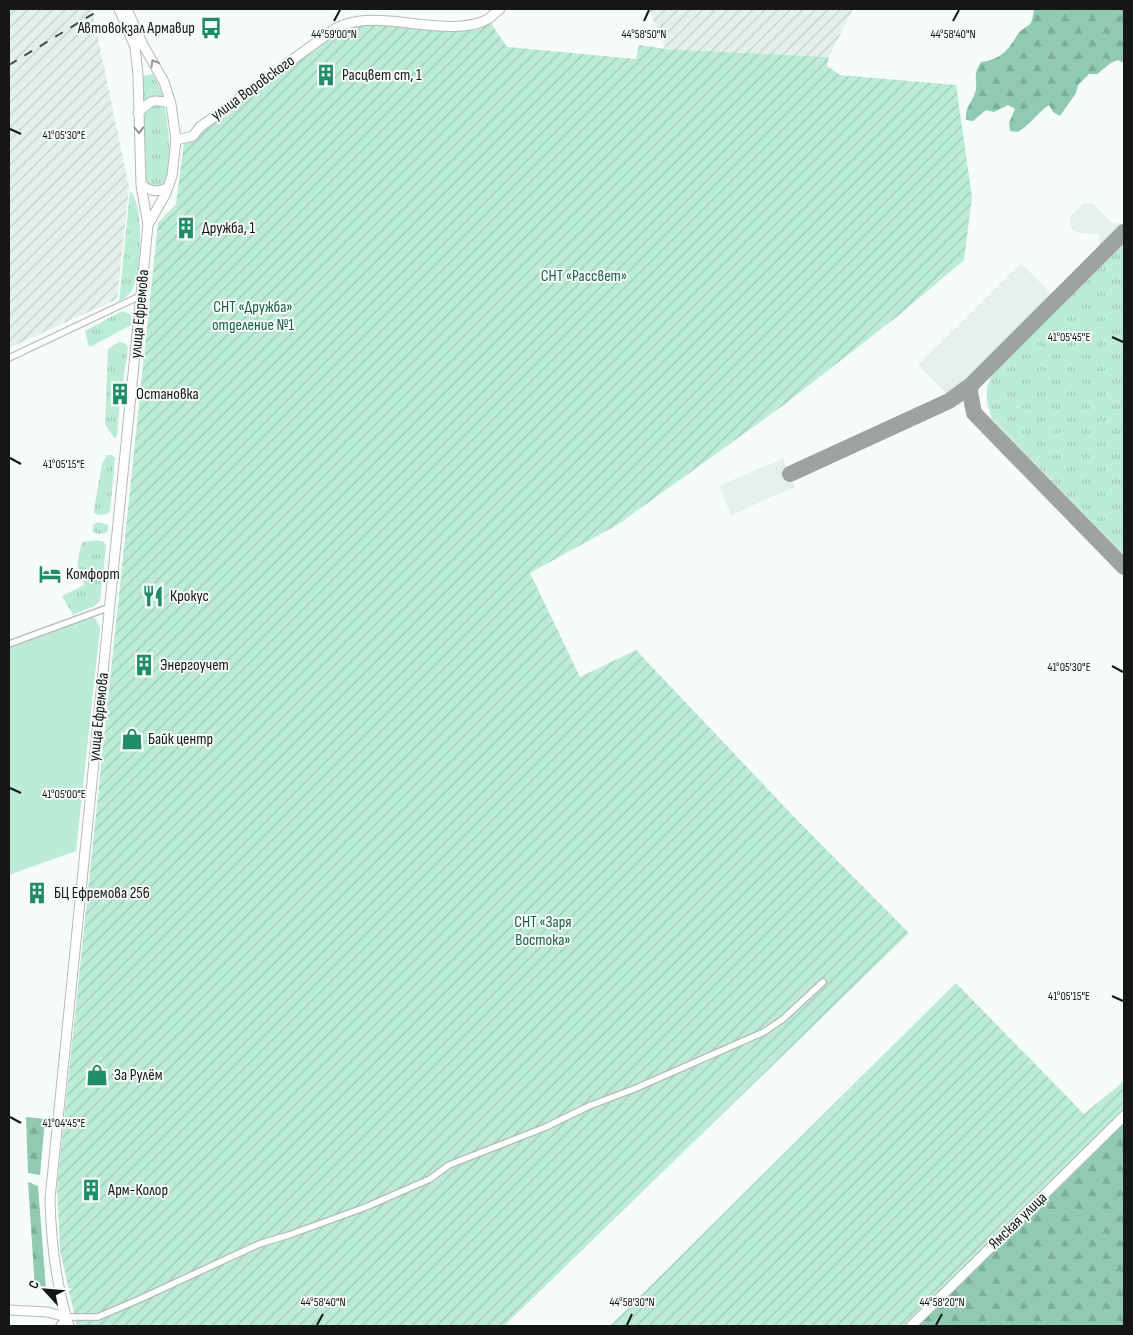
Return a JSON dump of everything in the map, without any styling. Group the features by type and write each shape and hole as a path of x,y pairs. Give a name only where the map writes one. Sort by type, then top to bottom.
{"main road":[{"name":"улица Ефремова","path":"67,1322 56,1274 50,1200 78,904 148,225 141,185 136,46 119,9"},
{"name":"улица Ефремова","path":"128,9 142,44 164,82 171,104 176,140 172,176 148,225"},
{"name":"улица Воровского","path":"176,140 193,136 200,127 216,115 336,28 348,22 370,20 435,27 454,27 488,19 500,9"},
{"path":"138,113 150,101 159,100 171,104"},
{"path":"141,185 150,191 159,192 167,188"},
{"name":"Ямская улица","path":"911,1326 1124,1116"},
{"path":"9,1310 47,1312 67,1322"}],"street":[{"path":"9,358 142,295"},
{"path":"9,644 110,607"},
{"path":"60,1326 67,1322 98,1317 259,1244 366,1207 430,1179 449,1165 546,1127 589,1106 634,1090 764,1032 783,1019 823,982"}],"shaded area":[{"path":"9,9 94,9 92,10 129,187 117,299 9,348"},
{"path":"649,9 853,9 829,57 665,49"},
{"path":"1083,204 1093,204 1112,223 1124,224 1124,232 1105,252 1100,247 1099,234 1079,233 1070,227 1071,215"},
{"path":"1021,263 1061,304 959,406 918,365"},
{"path":"783,458 795,487 731,515 719,486"}],"green space":[{"path":"1034,9 1124,9 1124,63 1118,60 1097,74 1089,74 1078,85 1076,93 1060,116 1053,112 1049,105 1018,132 1010,131 1009,123 1015,109 1008,105 994,112 986,110 973,121 966,120 967,109 976,89 976,72 981,62 994,59 1007,50 1019,32 1030,24"},
{"path":"488,19 507,47 636,59 639,45 665,49 829,57 827,66 840,75 956,85 972,197 964,260 899,315 785,404 713,456 617,525 530,573 580,677 636,650 799,822 909,933 504,1326 77,1326 60,1250 57,1187 158,223 176,204 184,143 200,127 348,22 435,27"},
{"path":"153,74 163,95 143,100 143,76"},
{"path":"152,104 162,105 165,108 170,150 168,173 159,189 149,186 146,180 144,112"},
{"path":"130,191 135,199 140,225 138,272 131,292 119,302"},
{"path":"1124,242 1124,555 992,419 988,406 987,388 995,369"},
{"path":"122,311 131,315 131,325 90,347 85,331"},
{"path":"119,342 124,343 128,347 122,389 117,389 117,399 120,400 117,437 114,438 105,424 108,349"},
{"path":"107,455 112,455 115,458 110,511 105,515 100,515 94,513 94,510 102,464"},
{"path":"98,522 108,525 106,533 99,534 93,532 93,525"},
{"path":"97,540 104,542 106,546 100,601 94,606 73,615 62,596 84,585 83,578 78,570 82,542"},
{"path":"92,617 96,619 100,628 76,851 9,875 9,648"},
{"path":"956,983 1084,1114 1124,1081 1124,1116 911,1326 610,1326"},
{"path":"26,1117 45,1119 40,1175 28,1173"},
{"path":"1124,1123 1124,1326 915,1326"},
{"path":"28,1182 38,1186 46,1289 35,1289"}],"taxiway":[{"path":"1124,232 971,385 970,392 974,413 1124,567"},
{"path":"790,474 949,401 971,385"}],"railway":[{"path":"9,65 101,9"}],"place":[{"name":"Автовокзал Армавир","path":"211,28"},
{"name":"Расцвет ст, 1","path":"326,75"},
{"name":"Дружба, 1","path":"186,228"},
{"name":"Остановка","path":"120,394"},
{"name":"Комфорт","path":"50,574"},
{"name":"Крокус","path":"153,596"},
{"name":"Энергоучет","path":"144,665"},
{"name":"Байк центр","path":"132,739"},
{"name":"БЦ Ефремова 256","path":"37,893"},
{"name":"За Рулём","path":"97,1075"},
{"name":"Арм-Колор","path":"91,1190"}],"park label":[{"name":"СНТ «Рассвет»","path":"584,276"},
{"name":"СНТ «Дружба» отделение №1","path":"253,316"},
{"name":"СНТ «Заря Востока»","path":"543,931"}]}
